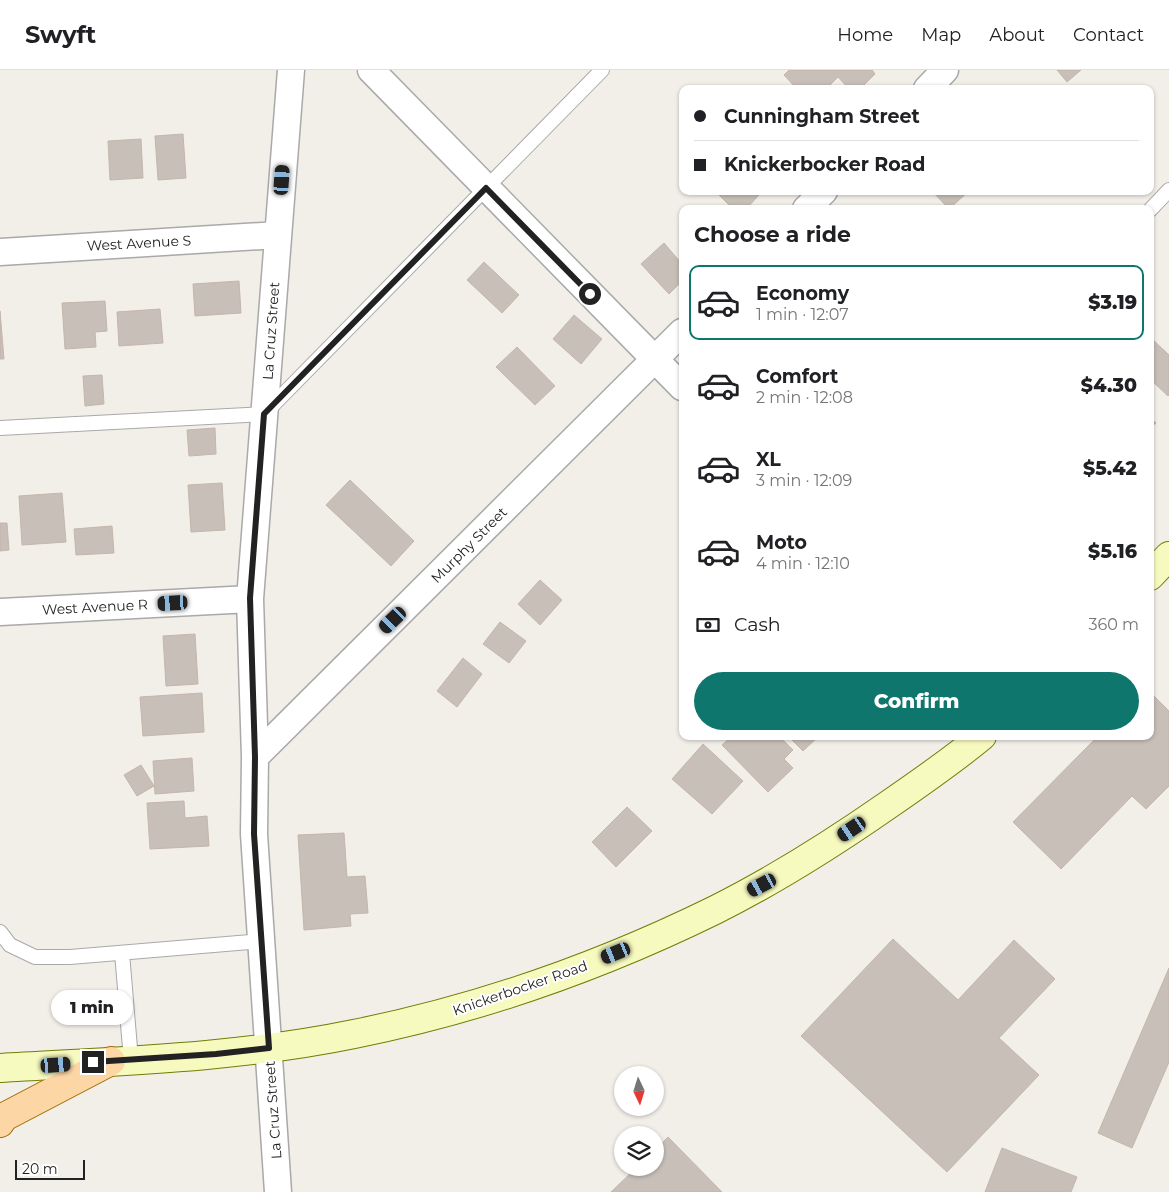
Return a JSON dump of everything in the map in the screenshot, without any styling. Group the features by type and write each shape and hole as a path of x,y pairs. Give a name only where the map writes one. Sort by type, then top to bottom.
{"main road":[{"path":"1154,572 1169,556"},
{"name":"Knickerbocker Road","path":"0,1068 216,1054 269,1048 353,1034 447,1012 563,975 669,931 723,905 804,860 923,781 977,740"},
{"path":"0,1123 4,1117 121,1060"}],"street":[{"name":"La Cruz Street","path":"278,1192 254,834 255,757 250,598 291,70"},
{"path":"371,70 679,384"},
{"path":"931,85 945,70"},
{"path":"810,205 820,195"},
{"name":"West Avenue S","path":"0,252 278,235"},
{"name":"Murphy Street","path":"255,757 679,335"},
{"name":"West Avenue R","path":"0,612 250,598"}],"lane":[{"path":"0,428 264,414 602,70"},
{"path":"1154,206 1169,190"},
{"path":"0,932 10,945 35,957 70,957 262,941"},
{"path":"121,1060 122,953"}],"building":[{"path":"789,70 872,70 875,74 864,85 845,85 838,77 830,85 793,85 784,75"},
{"path":"1057,70 1081,70 1067,82"},
{"path":"183,134 186,178 158,180 155,136"},
{"path":"141,139 143,178 110,180 108,141"},
{"path":"719,195 759,195 750,205 729,205"},
{"path":"936,195 965,195 953,205 945,205"},
{"path":"664,243 679,260 679,284 669,294 641,264"},
{"path":"484,262 519,295 502,313 467,280"},
{"path":"239,281 241,313 195,316 193,284"},
{"path":"105,301 107,331 95,332 96,347 65,349 62,303"},
{"path":"160,309 163,343 119,346 117,312"},
{"path":"0,311 4,359 0,359"},
{"path":"574,315 602,339 581,364 553,339"},
{"path":"1154,341 1169,355 1168,396 1154,383"},
{"path":"517,347 555,386 535,405 496,367"},
{"path":"102,375 104,404 85,406 83,376"},
{"path":"215,428 216,454 189,456 187,430"},
{"path":"350,480 414,541 391,566 326,505"},
{"path":"222,483 225,530 191,532 188,485"},
{"path":"62,493 66,542 22,545 19,496"},
{"path":"0,523 7,523 9,550 0,551"},
{"path":"112,526 114,553 76,555 74,529"},
{"path":"540,580 562,600 540,625 518,604"},
{"path":"500,622 526,641 509,663 483,644"},
{"path":"195,634 198,684 166,686 163,636"},
{"path":"463,658 482,674 457,707 437,691"},
{"path":"202,693 204,732 143,736 140,697"},
{"path":"1154,696 1169,711 1169,786 1146,809 1132,796 1061,869 1013,822 1094,740 1154,740"},
{"path":"728,740 783,740 793,750 784,759 793,768 768,792 722,745"},
{"path":"792,740 815,740 803,751"},
{"path":"703,744 743,781 712,814 672,779"},
{"path":"192,758 194,791 155,794 153,761"},
{"path":"141,765 154,786 137,796 124,775"},
{"path":"184,801 185,818 207,816 209,846 150,849 147,803"},
{"path":"627,807 652,831 616,867 592,842"},
{"path":"344,833 347,877 365,876 368,913 350,914 351,926 304,930 298,835"},
{"path":"893,939 958,1000 1014,940 1055,979 999,1038 1039,1075 947,1172 801,1036"},
{"path":"1169,968 1169,1062 1132,1148 1098,1133"},
{"path":"668,1137 722,1192 611,1192 628,1176 664,1176 664,1141"},
{"path":"1002,1148 1077,1177 1071,1192 985,1192"}],"route":[{"path":"93,1062 216,1054 269,1048 254,834 255,757 250,598 264,414 486,188 590,294"}]}
